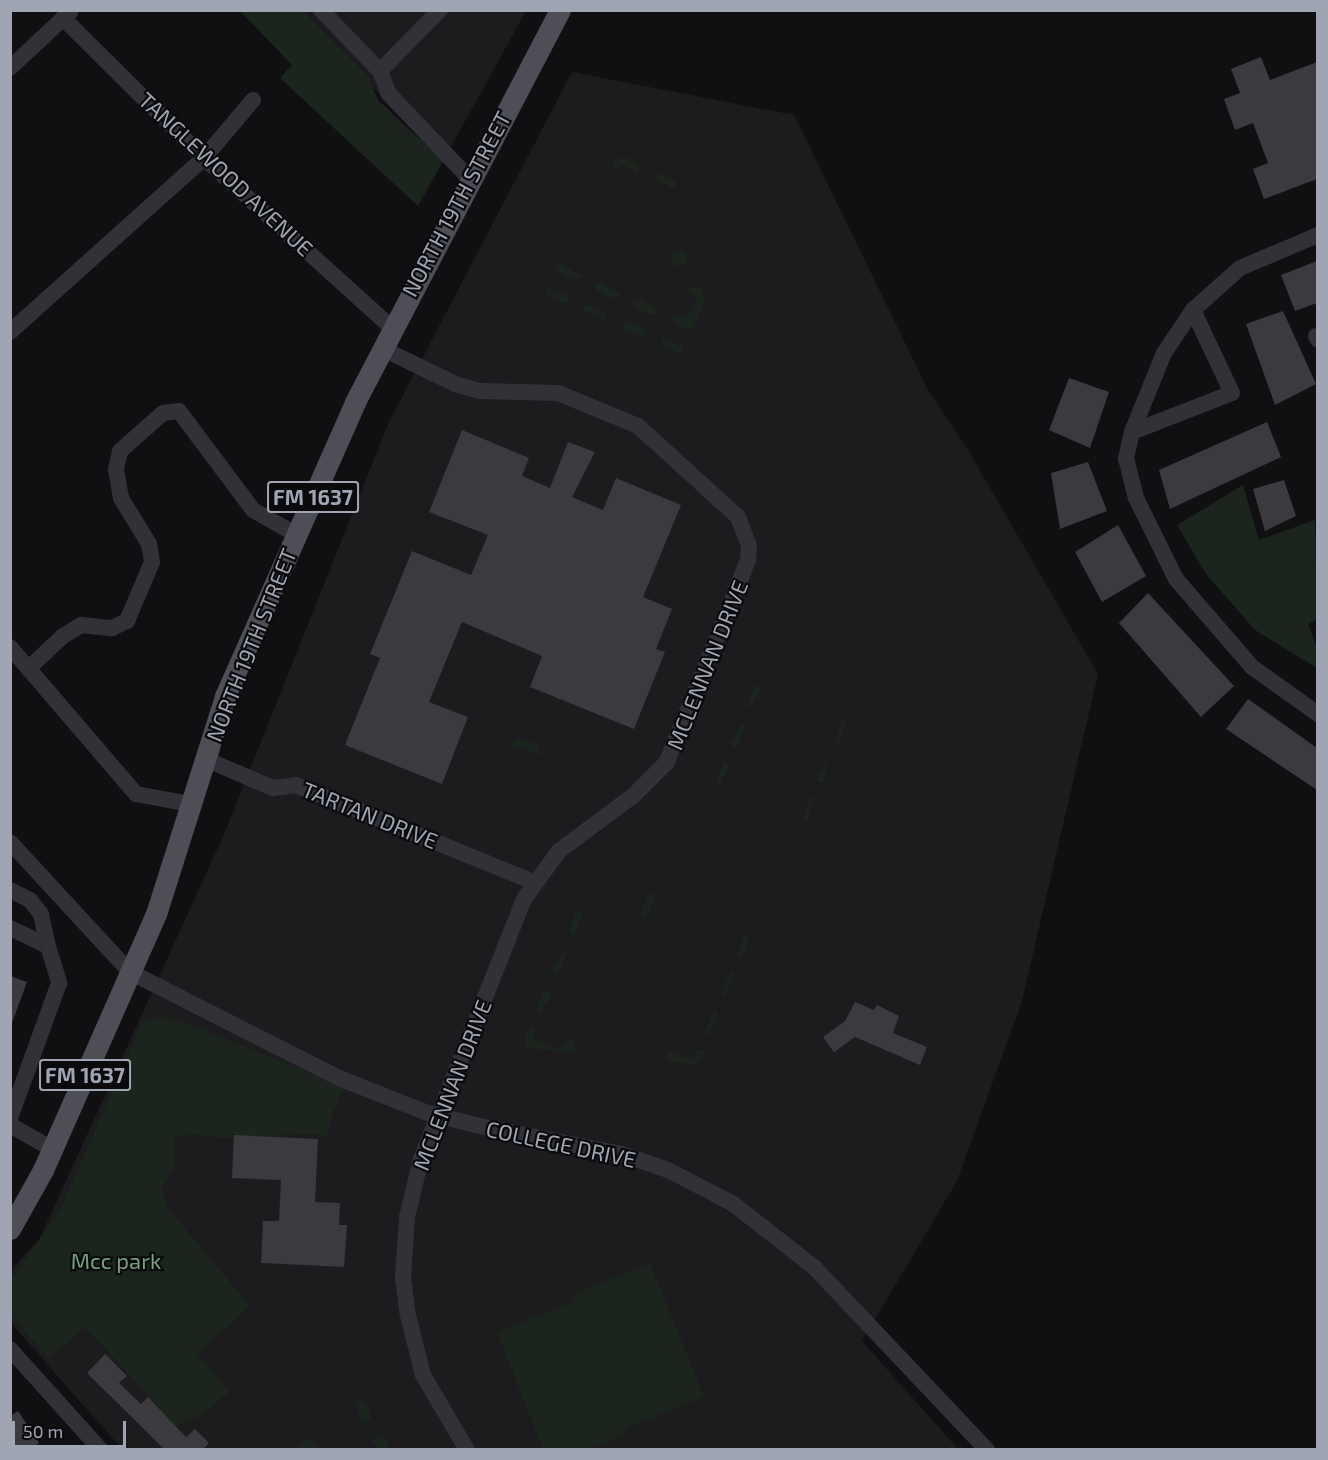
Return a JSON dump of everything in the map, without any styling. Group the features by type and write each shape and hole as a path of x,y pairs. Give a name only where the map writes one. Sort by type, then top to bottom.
{"main road":[{"name":"NORTH 19TH STREET","path":"10,1229 52,1149 156,914 225,696 381,348 560,10"}],"street":[{"path":"321,10 380,71 388,94 470,179"},
{"path":"380,71 440,10"},
{"path":"10,68 68,14"},
{"name":"TANGLEWOOD AVENUE","path":"68,14 204,158 391,327"},
{"path":"10,332 204,158 253,100"},
{"path":"1317,235 1240,268 1193,310 1164,353 1132,432 1126,458 1136,498 1176,579 1252,667 1317,714"},
{"path":"1132,432 1232,393 1193,310"},
{"name":"MCLENNAN DRIVE","path":"381,348 455,384 480,391 558,393 638,426 738,517 746,532 748,560 667,762 634,795 560,851 534,882 524,899 414,1185 403,1277 423,1375 467,1449"},
{"path":"28,668 63,636 81,626 112,628 127,621 152,562 149,544 122,498 116,469 120,452 163,413 179,411 254,510 297,535"},
{"path":"10,647 136,794 191,804"},
{"name":"TARTAN DRIVE","path":"206,759 273,788 296,785 534,882"},
{"path":"11,842 130,972"},
{"path":"10,890 30,900 41,914 59,983 10,1118"},
{"path":"10,928 48,946"},
{"name":"COLLEGE DRIVE","path":"130,972 339,1078 439,1116 622,1154 668,1170 732,1203 814,1267 987,1449"},
{"path":"10,1125 52,1149"},
{"path":"10,1349 101,1449"}],"shaded area":[{"path":"300,11 526,11 443,161"},
{"path":"572,72 794,115 928,390 965,445 1098,674 1022,1001 957,1181 862,1341 958,1449 122,1449 11,1323 10,1271 39,1240 225,832 389,422"}],"green space":[{"path":"240,11 303,11 368,76 378,100 443,161 418,206 280,78 292,65"},
{"path":"626,158 640,165 638,173 623,165 616,171 612,168 614,160"},
{"path":"656,173 675,180 675,189 655,179"},
{"path":"679,250 687,258 679,266 671,258"},
{"path":"561,264 579,274 581,278 574,280 558,273 555,266"},
{"path":"597,282 618,292 620,297 613,298 597,291 594,286"},
{"path":"695,286 702,289 705,301 694,327 684,330 672,320 676,315 686,319 697,298 687,290"},
{"path":"548,288 567,294 569,300 565,303 545,294"},
{"path":"638,299 656,308 658,313 651,315 635,308 632,301"},
{"path":"586,305 605,312 607,317 603,320 584,311 582,307"},
{"path":"625,321 644,328 646,334 640,336 622,328"},
{"path":"663,338 682,346 684,351 678,353 661,345"},
{"path":"1243,485 1259,540 1315,520 1317,619 1308,624 1317,648 1317,668 1255,630 1206,574 1177,525"},
{"path":"756,684 761,688 750,708 747,705"},
{"path":"846,720 840,743 835,744 842,721"},
{"path":"743,723 745,727 738,746 733,747 731,743"},
{"path":"516,738 539,745 540,755 511,745"},
{"path":"829,758 824,781 819,783 817,779"},
{"path":"724,762 730,765 719,786 716,782"},
{"path":"814,797 808,820 803,821 810,798"},
{"path":"649,893 656,897 644,920 640,914"},
{"path":"580,912 582,917 573,938 569,930 575,914"},
{"path":"745,933 750,939 743,956 737,957"},
{"path":"564,951 566,956 556,978 553,969"},
{"path":"731,970 734,977 726,994 721,995"},
{"path":"548,990 551,995 539,1015 537,1008 543,992"},
{"path":"715,1009 717,1016 710,1033 704,1034"},
{"name":"Mcc park","path":"160,1016 187,1023 345,1087 332,1114 328,1137 313,1134 221,1138 191,1134 175,1138 174,1167 162,1189 168,1208 250,1306 197,1354 230,1392 199,1416 176,1426 85,1327 49,1359 11,1315 11,1280 61,1208 141,1025"},
{"path":"533,1025 536,1029 532,1038 560,1049 565,1040 571,1040 575,1044 574,1052 527,1048 524,1038"},
{"path":"697,1049 705,1052 697,1065 664,1060 669,1050 692,1059"},
{"path":"650,1263 704,1397 625,1429 626,1435 590,1449 543,1449 497,1332 574,1301 572,1295"},
{"path":"358,1399 366,1403 371,1417 366,1423 356,1416 360,1411 354,1403"},
{"path":"379,1434 387,1440 390,1449 377,1449 372,1441"},
{"path":"308,1438 320,1449 296,1449 297,1448"}],"building":[{"path":"1261,57 1270,80 1317,62 1317,179 1264,199 1253,169 1268,163 1253,123 1235,130 1224,99 1240,93 1231,69"},
{"path":"1317,261 1317,303 1295,311 1281,275"},
{"path":"1283,311 1316,384 1275,405 1246,324"},
{"path":"1069,378 1109,392 1090,448 1049,430"},
{"path":"1267,422 1281,457 1170,509 1159,470"},
{"path":"462,430 529,458 522,476 550,488 568,442 595,452 572,497 603,510 616,478 681,505 643,597 672,609 656,649 665,652 634,729 530,687 542,656 462,622 429,702 468,717 442,784 345,745 380,658 370,654 412,551 471,575 488,535 429,512"},
{"path":"1088,462 1107,511 1060,529 1051,473"},
{"path":"1284,480 1296,516 1265,531 1253,489"},
{"path":"1118,525 1146,576 1102,602 1075,552"},
{"path":"1148,593 1234,686 1201,717 1119,623"},
{"path":"1248,699 1317,748 1317,790 1226,729"},
{"path":"10,976 27,982 12,1023 10,1023"},
{"path":"855,1002 874,1010 877,1005 899,1016 893,1033 927,1047 920,1065 855,1037 834,1052 823,1037 845,1021"},
{"path":"234,1135 318,1139 315,1202 340,1203 339,1225 347,1225 344,1267 261,1263 263,1221 279,1221 281,1180 232,1178"},
{"path":"105,1354 127,1376 119,1383 141,1404 148,1397 186,1437 195,1429 209,1443 203,1449 164,1449 87,1373"},
{"path":"18,1411 39,1443 29,1449 17,1449 10,1440 10,1416"}]}
